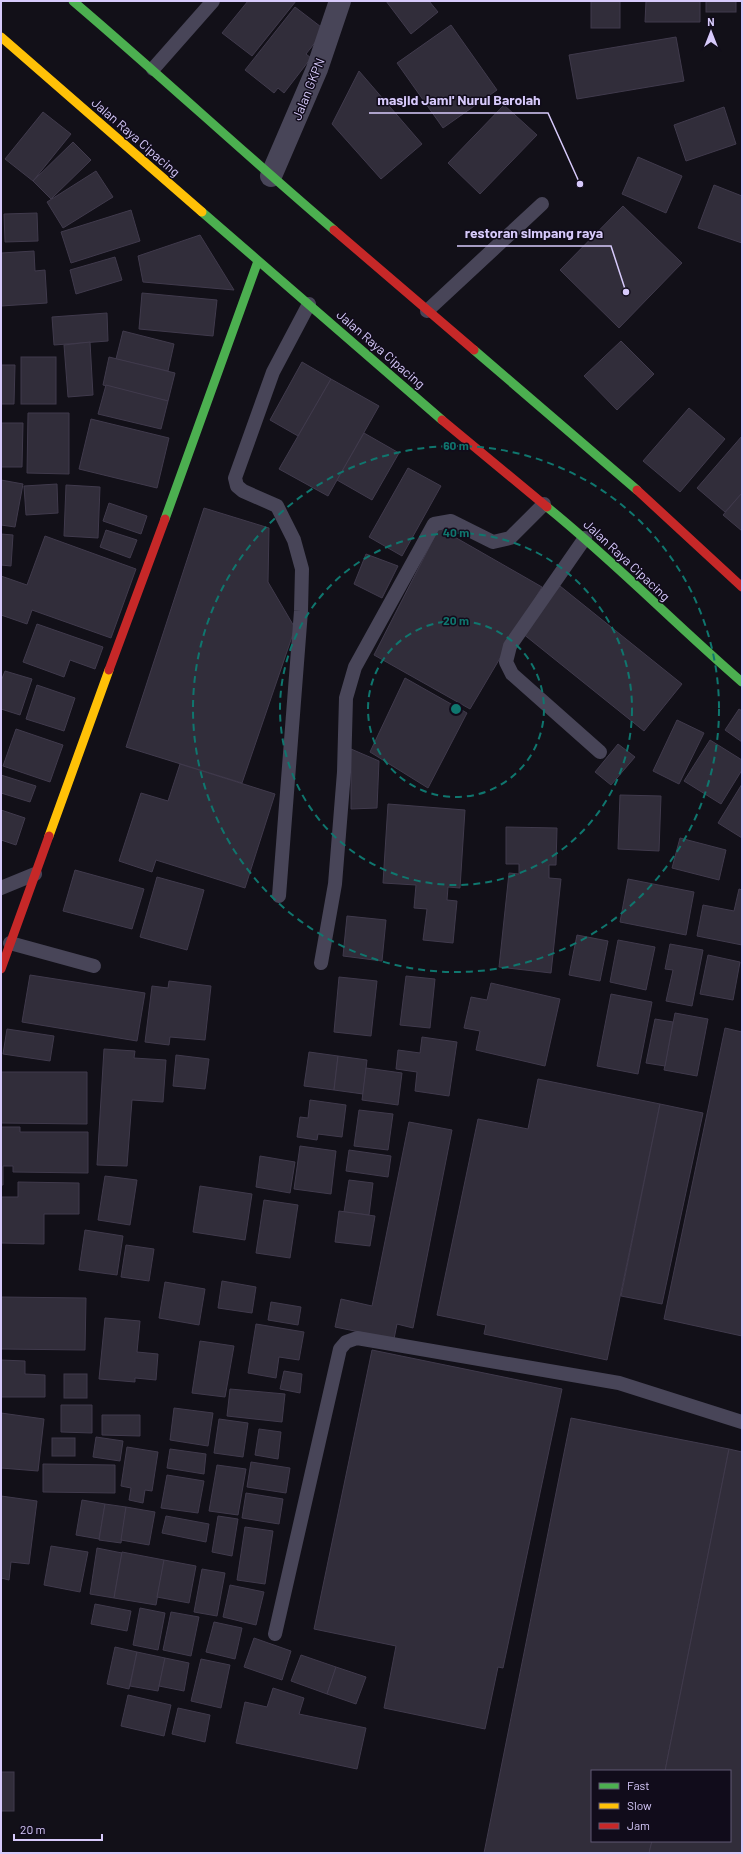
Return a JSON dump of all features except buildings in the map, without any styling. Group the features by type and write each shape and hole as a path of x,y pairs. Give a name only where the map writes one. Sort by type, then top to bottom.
{"main road":[{"path":"73,1 153,69 271,176 629,483 742,587"},
{"name":"Jalan Raya Cipacing","path":"1,37 440,418 585,538 696,642 742,682"},
{"path":"1,969 258,260"}],"street":[{"name":"Jalan GKPN","path":"271,176 317,69 340,1"}],"lane":[{"path":"153,69 213,1"},
{"path":"427,310 542,204"},
{"path":"279,896 301,611 302,569 294,540 277,506 243,491 236,486 235,478 273,372 309,304"},
{"path":"321,964 334,884 344,772 346,698 355,667 434,524 451,521 493,542 510,538 544,504"},
{"path":"585,538 510,646 506,662 512,674 600,752"},
{"path":"1,888 35,874"},
{"path":"10,943 94,966"},
{"path":"275,1634 340,1349 346,1342 357,1338 619,1383 742,1422"}],"traffic: fast":[{"path":"73,1 334,230"},
{"path":"202,212 442,420"},
{"path":"165,519 258,261"},
{"path":"474,350 637,490"},
{"path":"547,507 597,550 742,682"}],"traffic: slow":[{"path":"1,37 202,212"},
{"path":"49,836 109,670"}],"traffic: jam":[{"path":"334,230 474,350"},
{"path":"442,420 547,507"},
{"path":"637,490 742,587"},
{"path":"109,670 165,519"},
{"path":"1,969 49,836"}],"place":[{"name":"masjid Jami' Nurul Barolah","path":"580,184"},
{"name":"restoran simpang raya","path":"626,292"}]}
